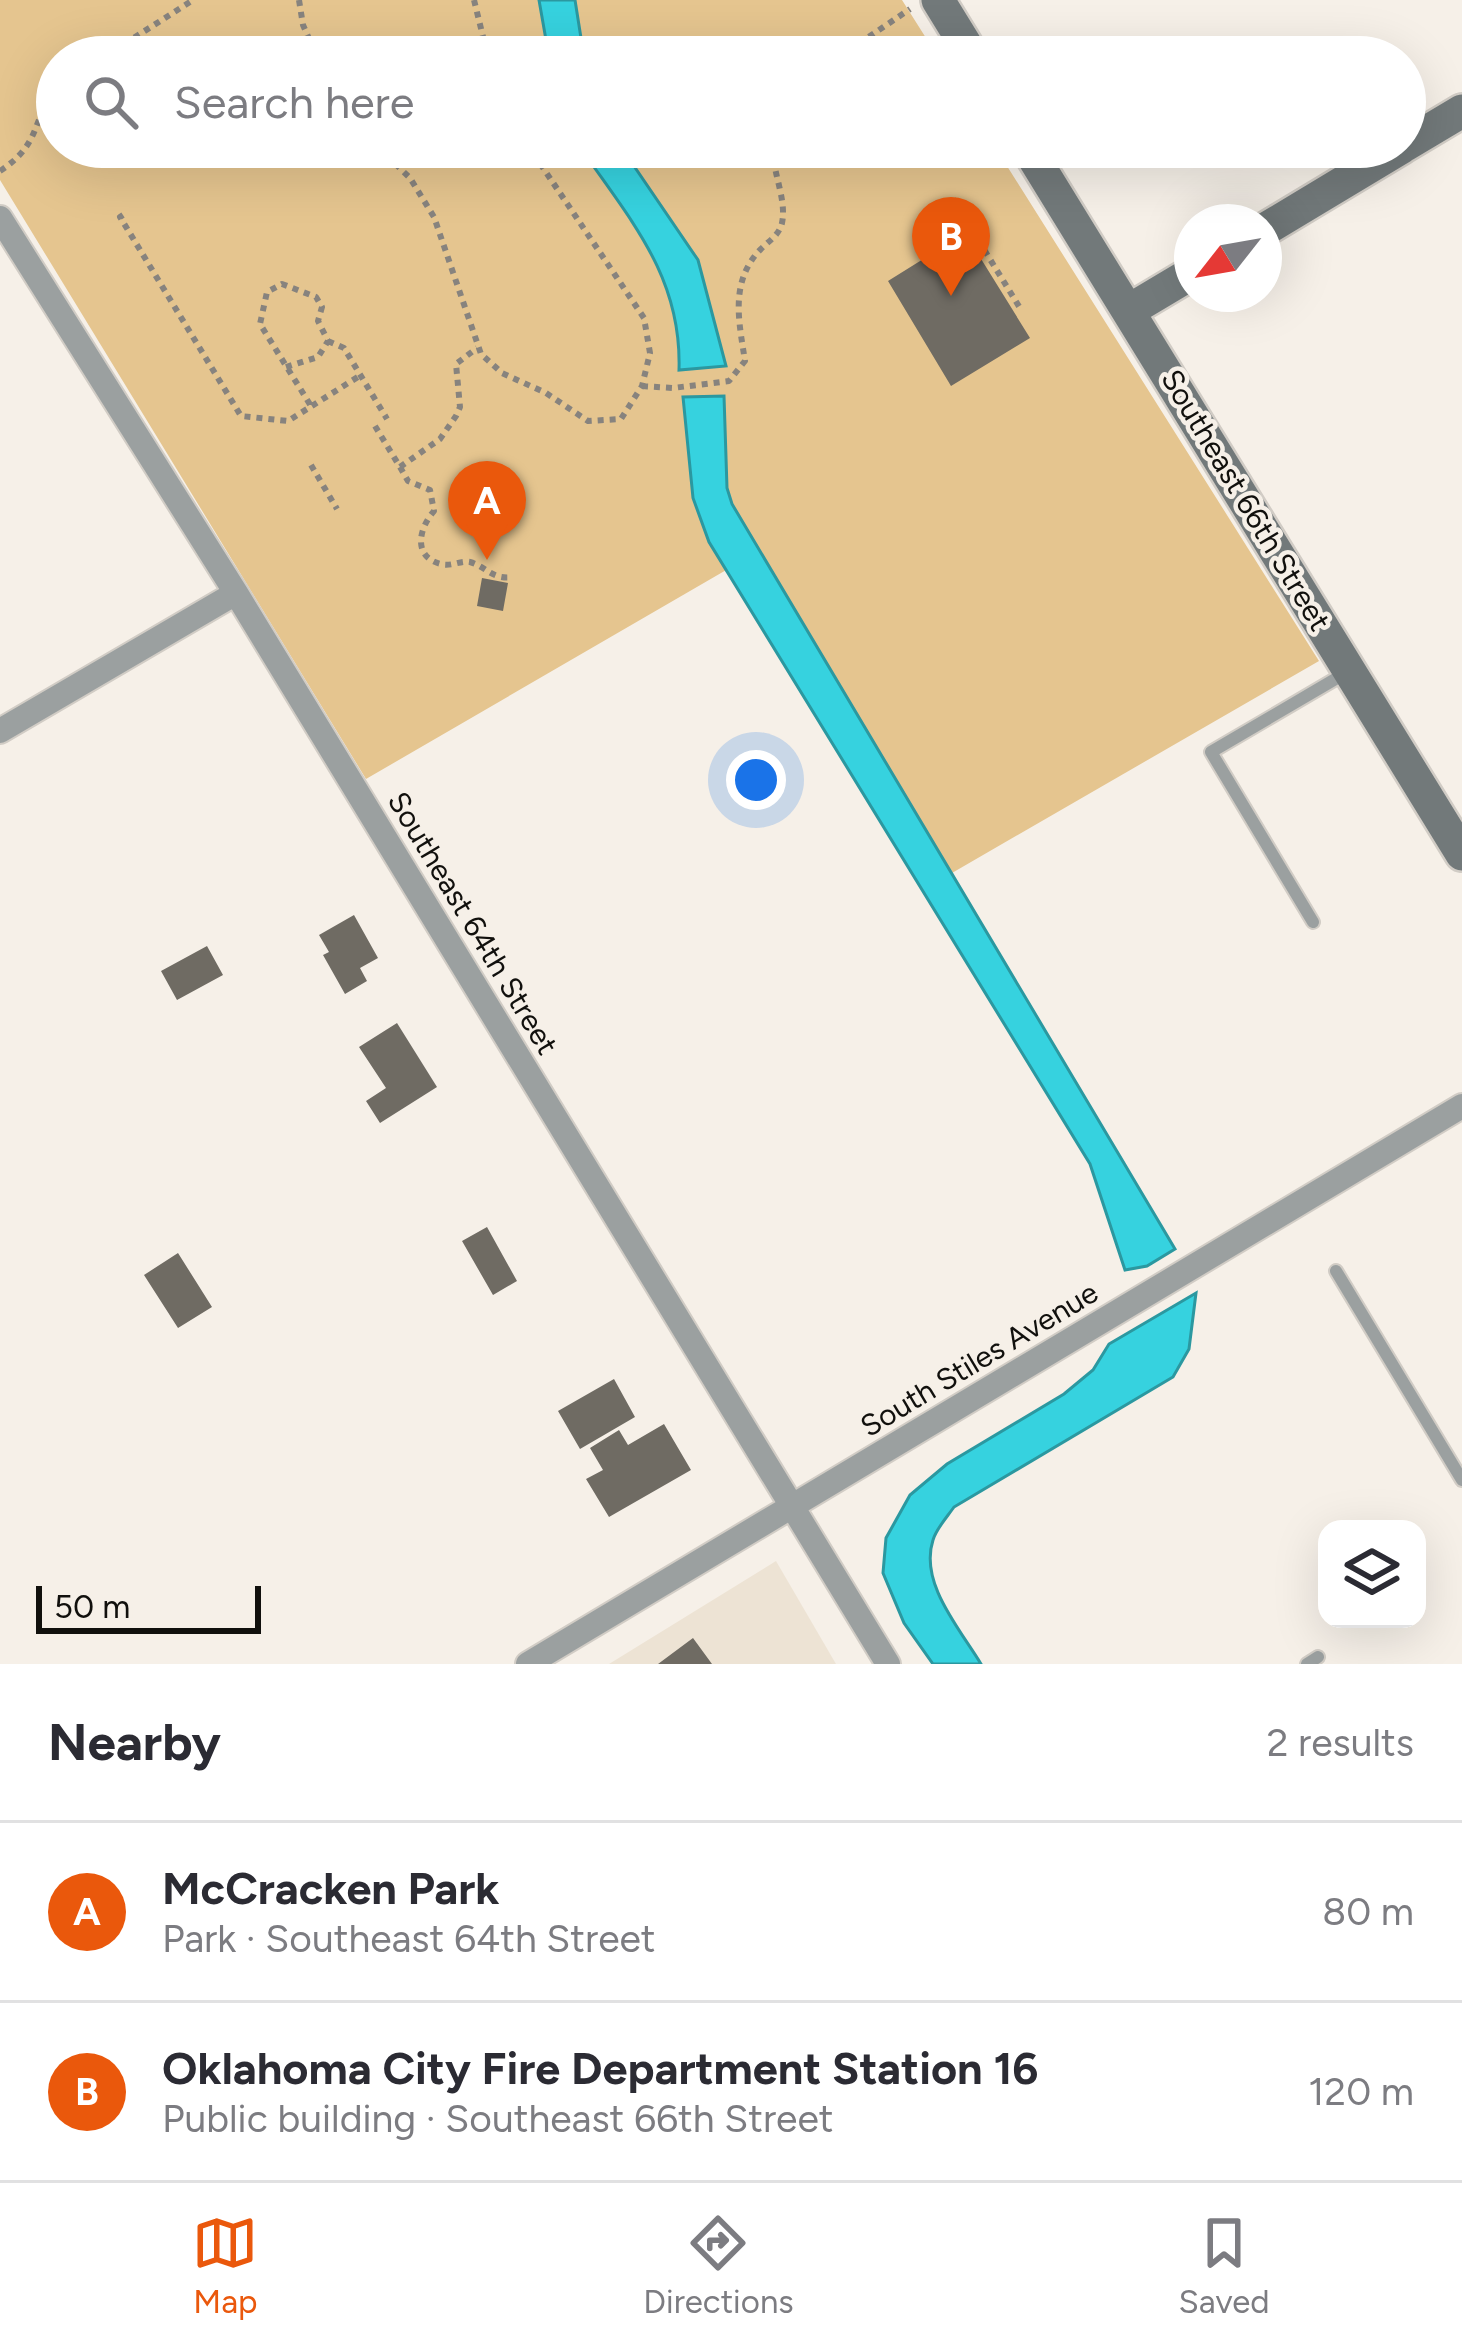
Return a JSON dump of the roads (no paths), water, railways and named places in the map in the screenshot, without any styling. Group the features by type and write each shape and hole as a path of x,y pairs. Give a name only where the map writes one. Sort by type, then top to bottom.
{"street":[{"path":"938,0 960,36"},
{"path":"1426,132 1462,111"},
{"name":"Southeast 66th Street","path":"1040,168 1462,854"},
{"path":"1282,219 1367,168"},
{"name":"Southeast 64th Street","path":"1,220 236,592 888,1664"},
{"path":"1130,310 1174,284"},
{"path":"0,731 236,592"},
{"name":"South Stiles Avenue","path":"528,1664 1462,1106"}],"lane":[{"path":"1313,922 1210,752 1350,671"},
{"path":"1336,1271 1462,1480"}],"water":[{"path":"539,0 575,0 581,36 545,36"},
{"path":"595,168 635,168 698,260 726,366 679,370 672,306 634,225"},
{"path":"724,396 727,488 732,504 1175,1249 1147,1266 1125,1270 1090,1164 709,542 693,498 683,397"},
{"path":"1196,1293 1189,1349 1173,1377 954,1507 942,1523 930,1556 936,1589 981,1664 933,1664 904,1623 883,1573 886,1538 910,1495 947,1464 1064,1394 1093,1370 1109,1344"}],"place":[{"name":"Oklahoma City Fire Department Station 16","path":"951,296"},
{"name":"McCracken Park","path":"487,560"}]}
